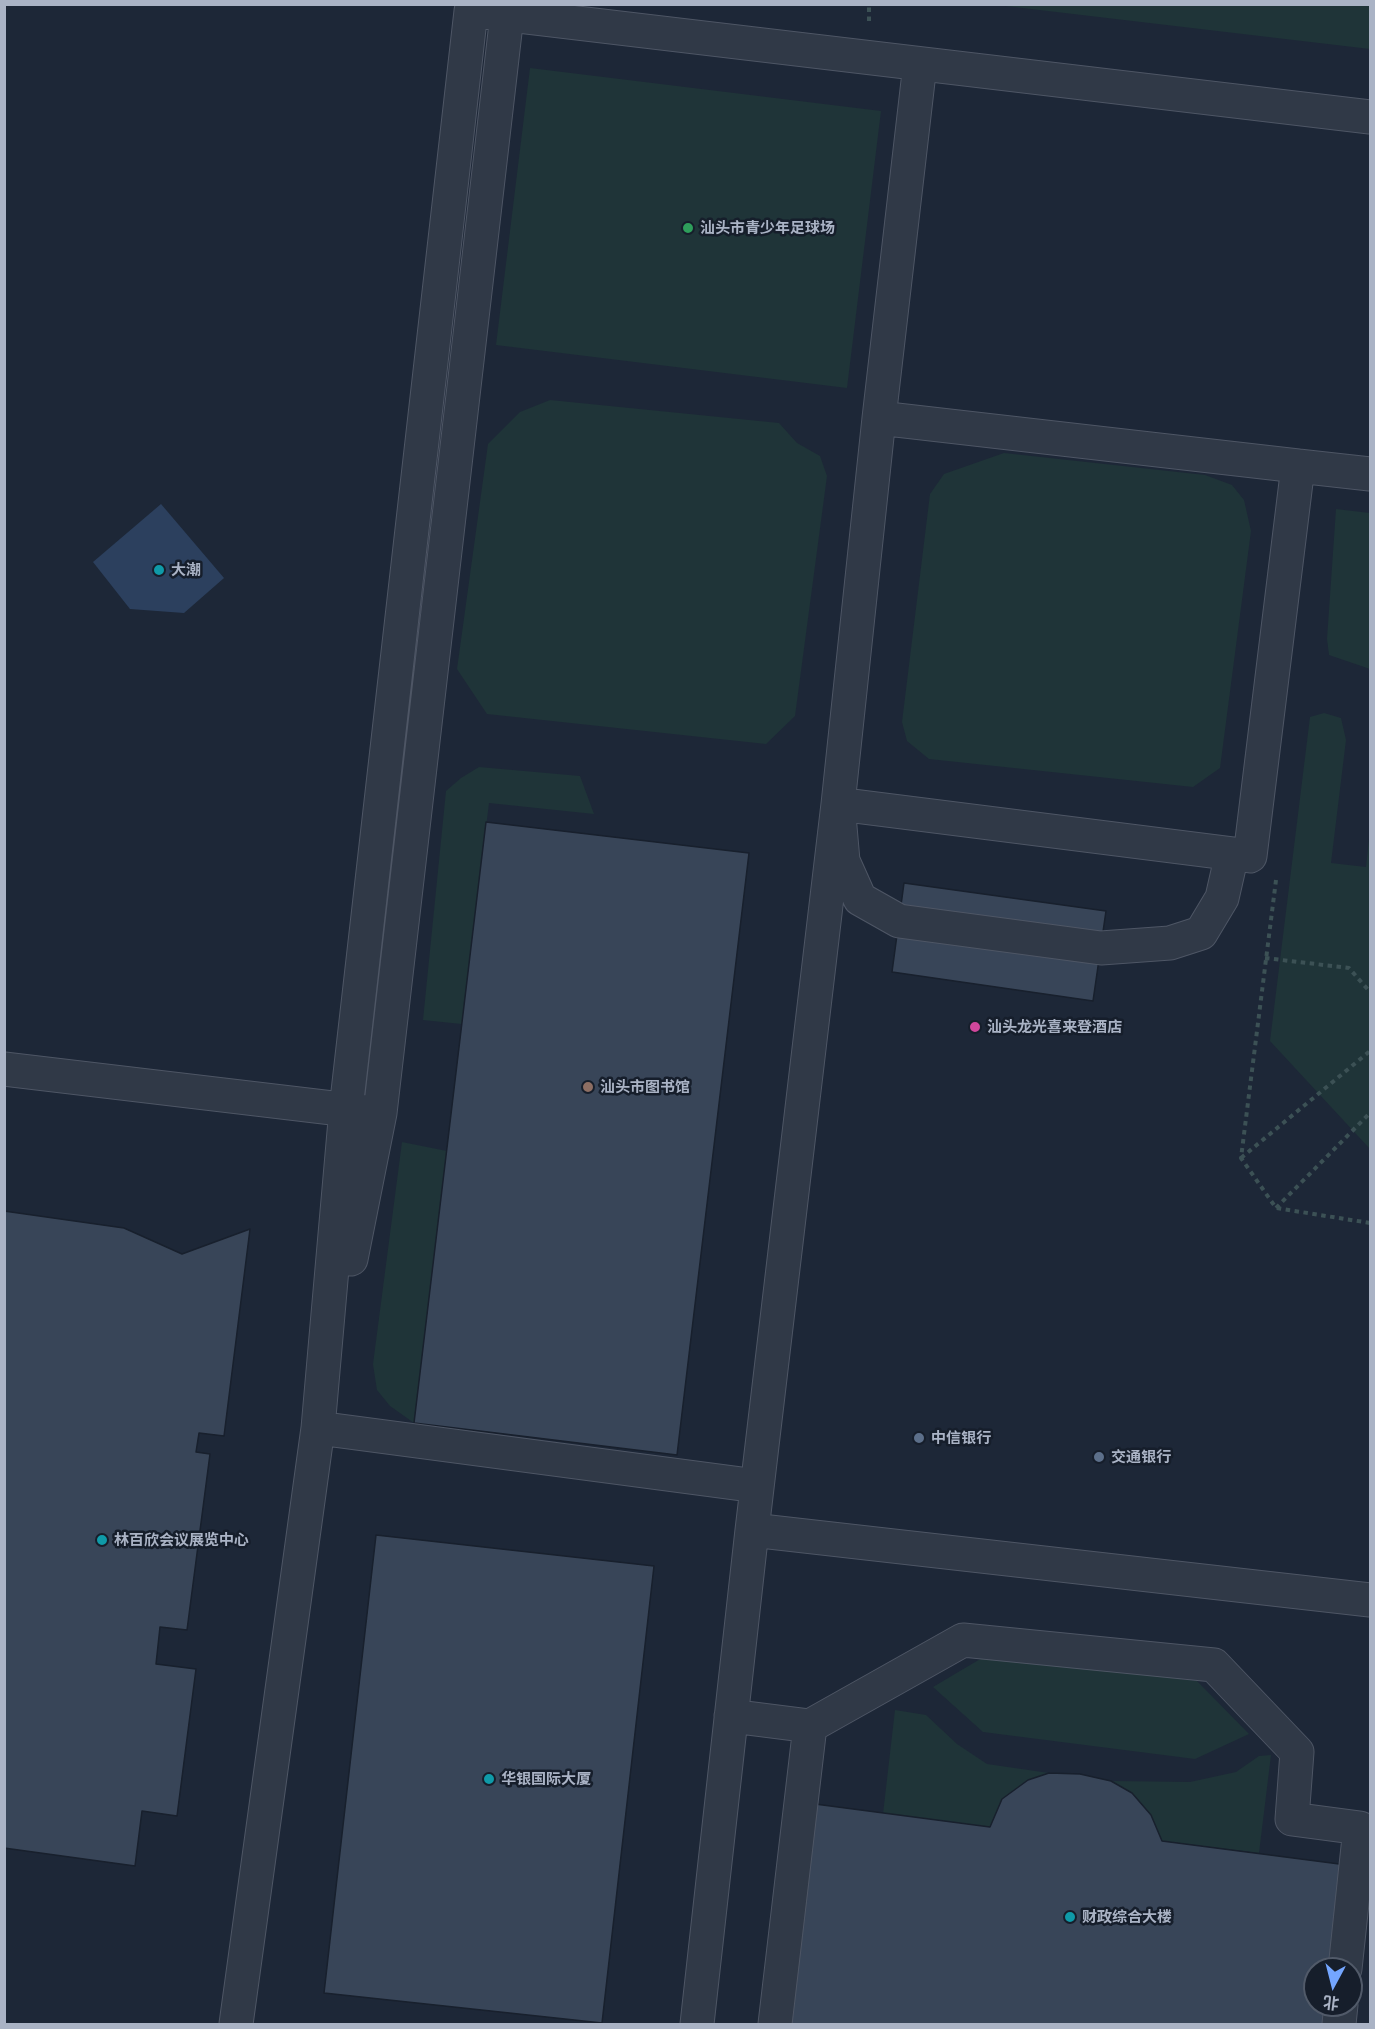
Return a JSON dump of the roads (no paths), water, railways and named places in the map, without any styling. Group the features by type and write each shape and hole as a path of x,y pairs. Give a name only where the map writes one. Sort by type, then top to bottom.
{"street":[{"path":"236,2025 318,1428 346,1109 461,9 1371,117"},
{"path":"318,1428 380,1113 507,15"},
{"path":"697,2025 757,1486 838,804 920,64"},
{"path":"879,418 1371,474"},
{"path":"838,804 1250,856 1298,466"},
{"path":"838,804 843,861 860,899 899,921 1101,948 1170,943 1201,933 1222,898 1232,854"},
{"path":"4,1069 380,1113"},
{"path":"318,1428 757,1486"},
{"path":"752,1530 1371,1600"},
{"path":"731,1716 810,1726 963,1640 1214,1665 1297,1752 1292,1819 1360,1828 1346,1957"},
{"path":"776,2025 810,1726"}],"water":[{"path":"161,504 224,578 184,613 130,609 93,562"}],"place":[{"name":"汕头市青少年足球场","path":"688,228"},
{"name":"大潮","path":"159,570"},
{"name":"汕头龙光喜来登酒店","path":"975,1027"},
{"name":"汕头市图书馆","path":"588,1087"},
{"name":"中信银行","path":"919,1438"},
{"name":"交通银行","path":"1099,1457"},
{"name":"林百欣会议展览中心","path":"102,1540"},
{"name":"华银国际大厦","path":"489,1779"},
{"name":"财政综合大楼","path":"1070,1917"}]}
